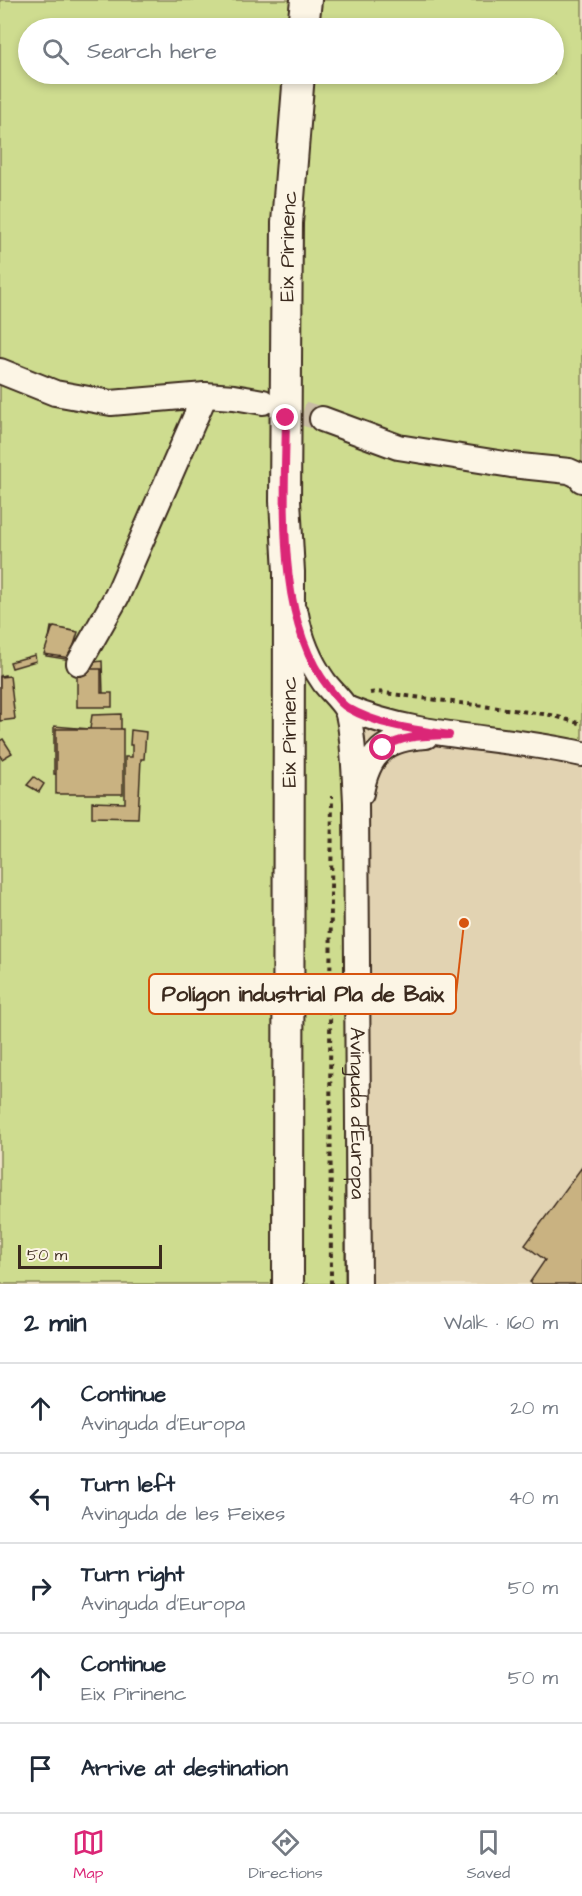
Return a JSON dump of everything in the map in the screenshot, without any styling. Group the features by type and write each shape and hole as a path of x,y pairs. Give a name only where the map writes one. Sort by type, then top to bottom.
{"main road":[{"path":"304,18 306,0"},
{"name":"Eix Pirinenc","path":"288,1284 289,572 285,501 287,223 298,84"}],"street":[{"path":"0,371 56,393 111,403 206,395 263,402"},
{"path":"79,663 117,596 206,395"},
{"path":"322,419 398,447 510,465 569,471 578,475 582,480"},
{"name":"Avinguda d'Europa","path":"289,572 302,640 324,681 346,708 353,750 356,835 359,1284"},
{"path":"346,708 397,725 449,735 513,740 582,754"},
{"name":"Avinguda d'Europa","path":"356,835 366,772 372,759 396,740 449,735"}],"shaded area":[{"path":"347,710 582,744 582,1284 350,1284"}],"green space":[{"path":"0,0 582,0 582,744 345,707 345,1284 0,1284"}],"building":[{"path":"51,627 75,631 71,660 46,656"},
{"path":"54,627 78,632 70,658 44,654"},
{"path":"35,655 36,661 12,668 10,662"},
{"path":"102,661 103,694 108,694 109,703 80,706 78,664"},
{"path":"77,669 101,669 101,693 112,693 112,707 77,707"},
{"path":"5,675 11,715 0,718 0,676"},
{"path":"10,676 15,719 0,721 0,677"},
{"path":"121,714 121,787 79,786 79,775 54,774 54,726 90,729 92,715"},
{"path":"56,729 123,729 123,794 56,794"},
{"path":"131,730 146,732 144,759 141,759 138,818 92,817 92,802 125,803 125,757 132,757"},
{"path":"3,739 12,753 2,759 0,741"},
{"path":"34,777 44,784 39,792 27,785"},
{"path":"582,1167 582,1284 533,1284 530,1282 545,1260 525,1245"}],"tunnel":[{"path":"268,403 322,419"}],"place":[{"name":"Polígon industrial Pla de Baix","path":"464,923"}],"route":[{"path":"286,418 285,501 289,572 298,627 311,658 324,681 346,708 397,725 449,735 411,737 396,740 383,748"}]}
